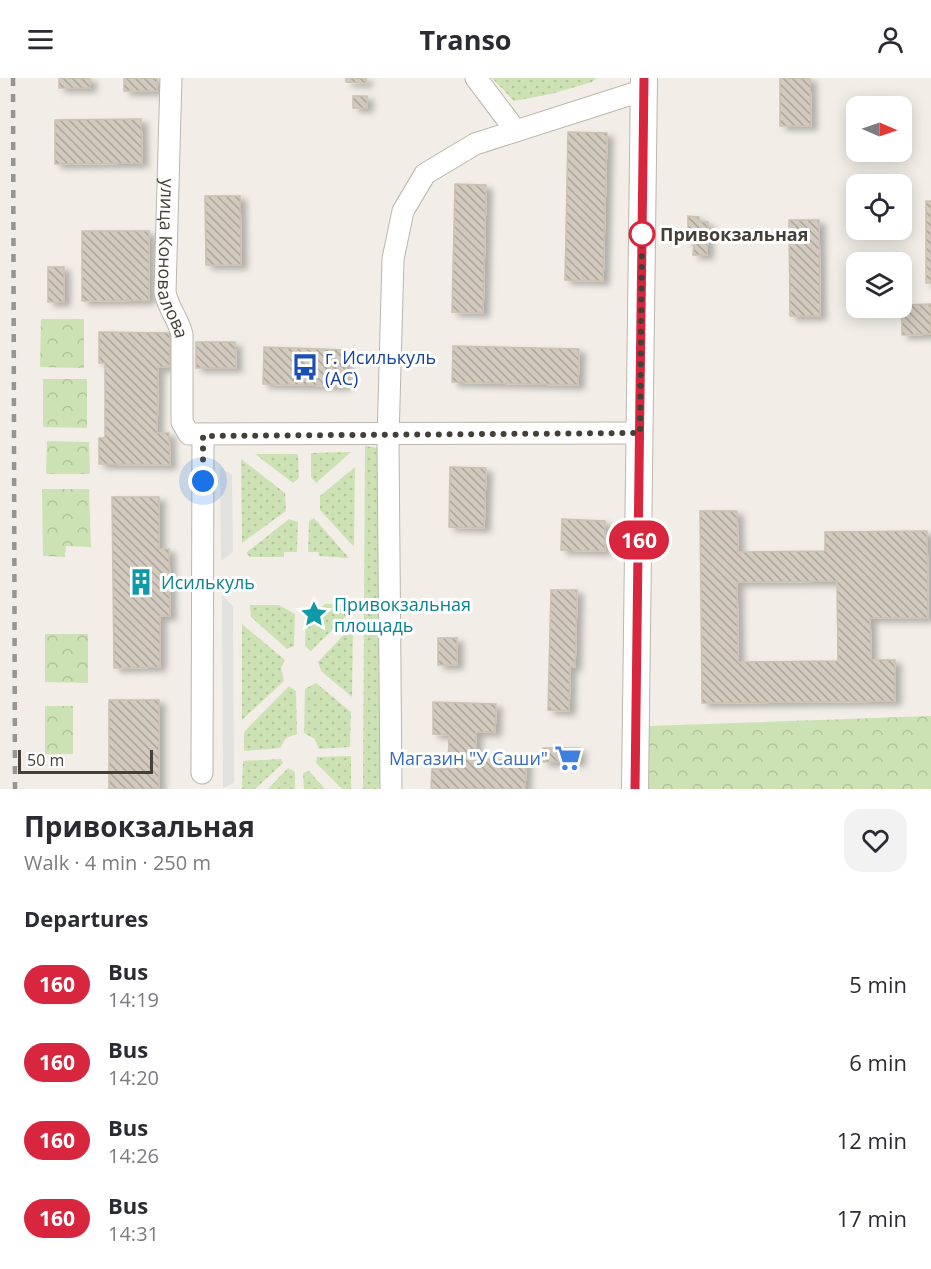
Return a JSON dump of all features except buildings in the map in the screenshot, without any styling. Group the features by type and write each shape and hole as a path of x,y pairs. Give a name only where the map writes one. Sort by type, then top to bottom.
{"street":[{"name":"улица Коновалова","path":"171,78 165,292 168,307 179,322 183,335 182,422 196,435 202,773"},
{"path":"477,78 516,131"},
{"path":"391,789 388,435 393,259 403,211 425,174 475,144 644,84 635,789"},
{"path":"196,435 640,433"}],"green space":[{"path":"492,78 597,78 592,82 551,94 514,101"},
{"path":"41,319 84,319 84,368 40,367"},
{"path":"43,379 87,379 87,428 43,427"},
{"path":"47,441 89,442 90,474 46,474"},
{"path":"365,446 378,448 384,456 383,789 363,789"},
{"path":"351,452 316,483 311,477 311,453"},
{"path":"255,454 298,454 299,478 293,483"},
{"path":"241,459 285,493 286,511 242,543"},
{"path":"355,467 354,547 320,510 320,496"},
{"path":"42,489 89,489 91,547 66,546 65,557 43,556"},
{"path":"314,518 349,558 319,556 318,552 308,552 309,521"},
{"path":"289,519 298,522 297,552 284,552 284,557 250,557 246,553"},
{"path":"325,604 347,604 346,616 311,651 305,646 306,615 316,612"},
{"path":"250,605 279,605 295,614 294,646 287,649 251,617"},
{"path":"242,624 285,660 281,668 284,681 242,720"},
{"path":"353,625 352,697 321,671 318,662"},
{"path":"45,634 88,634 88,683 45,682"},
{"path":"316,683 351,712 350,747 319,749 315,739 304,733 305,689"},
{"path":"289,686 296,691 297,734 286,738 280,748 244,751 244,732"},
{"path":"45,706 73,706 73,754 45,754"},
{"path":"931,716 931,789 646,789 648,726"},
{"path":"351,756 351,789 342,789 316,763 317,757"},
{"path":"281,759 283,763 255,789 242,789 243,761"},
{"path":"288,768 295,772 295,789 268,789"},
{"path":"309,771 325,789 304,789 303,773"}],"shaded area":[{"path":"220,467 232,475 233,552 221,561"},
{"path":"222,595 233,607 234,783 223,788"}],"railway":[{"path":"13,78 15,789"}],"bus line":[{"name":"160","path":"635,789 644,78"}],"place":[{"name":"Привокзальная","path":"642,234"},
{"name":"г. Исилькуль (АС)","path":"305,367"},
{"name":"Исилькуль","path":"141,582"},
{"name":"Привокзальная площадь","path":"314,614"},
{"name":"Магазин \"У Саши\"","path":"568,758"}],"route":[{"path":"203,481 203,436 640,433 642,234"}]}
